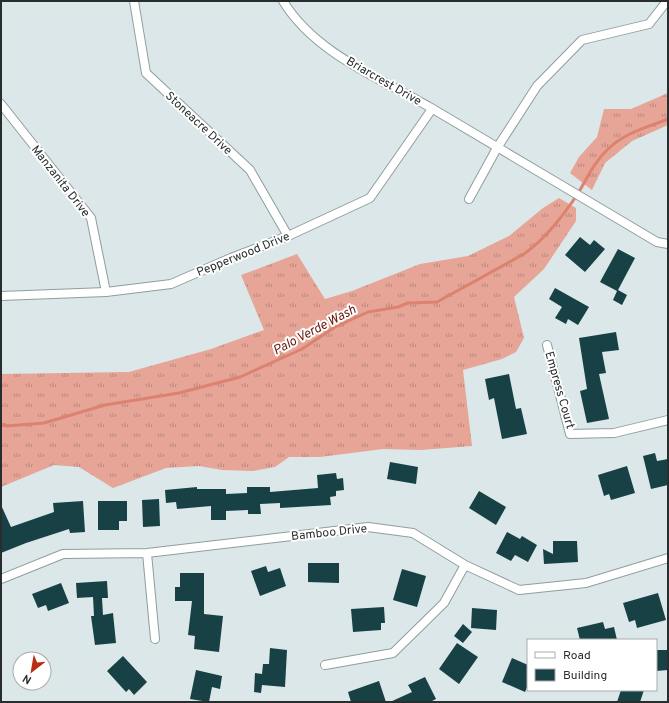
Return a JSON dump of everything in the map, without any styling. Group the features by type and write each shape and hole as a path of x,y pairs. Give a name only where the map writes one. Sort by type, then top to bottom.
{"street":[{"name":"Stoneacre Drive","path":"134,1 146,73 250,170 288,236"},
{"name":"Briarcrest Drive","path":"283,1 293,18 336,54 658,242 668,244"},
{"path":"470,199 497,148 537,86 582,40 649,24 667,1"},
{"name":"Manzanita Drive","path":"1,104 91,218 106,292"},
{"name":"Pepperwood Drive","path":"1,296 106,292 171,284 230,258 288,236 370,198 432,109"},
{"name":"Empress Court","path":"547,345 570,434 614,433 668,420"},
{"name":"Bamboo Drive","path":"1,579 63,554 147,553 368,527 413,533 465,565 520,590 586,583 668,558"},
{"path":"147,553 155,639"},
{"path":"325,665 393,653 444,603 465,565"}],"green space":[{"path":"668,93 668,125 632,141 605,163 592,190 570,173 579,157 597,137 604,109 631,109"},
{"path":"559,198 576,208 576,221 544,269 514,297 524,338 516,352 502,359 463,370 472,446 421,450 383,449 320,457 289,457 275,467 253,471 222,470 199,466 166,468 113,488 79,467 54,465 1,487 1,374 129,372 211,349 264,330 241,275 297,254 325,299 352,291 420,264 468,256 509,236 543,208"}],"building":[{"path":"580,237 590,245 594,240 605,249 585,272 565,255"},
{"path":"618,249 635,258 618,290 627,295 622,305 613,300 617,291 600,282"},
{"path":"555,288 589,307 578,325 568,319 566,324 555,318 562,307 549,299"},
{"path":"616,332 619,350 602,352 606,373 599,374 609,419 587,423 580,391 587,389 579,338"},
{"path":"509,374 516,409 521,408 527,434 502,439 494,398 489,400 485,379"},
{"path":"655,453 657,461 668,459 668,485 651,489 643,456"},
{"path":"390,462 418,467 416,484 387,479"},
{"path":"627,466 635,493 611,500 609,494 604,496 598,475"},
{"path":"336,473 337,479 343,478 344,490 336,491 336,496 330,497 331,505 280,508 280,503 260,504 261,514 248,514 248,510 226,511 226,520 211,520 211,506 177,509 176,502 166,503 165,490 197,487 197,489 226,489 226,494 247,493 247,487 270,487 270,492 318,488 317,475"},
{"path":"479,491 506,507 496,525 469,508"},
{"path":"159,499 160,526 143,527 142,500"},
{"path":"83,501 85,532 70,533 69,529 1,553 1,505 11,527 54,512 53,503"},
{"path":"98,501 127,501 127,521 119,521 119,530 98,530"},
{"path":"507,532 520,539 522,536 537,545 528,562 515,555 511,561 496,553"},
{"path":"553,541 577,541 578,562 544,564 543,549 553,554"},
{"path":"308,563 339,563 339,583 308,582"},
{"path":"266,566 268,572 280,568 286,586 260,596 251,571"},
{"path":"402,569 426,576 417,607 393,600"},
{"path":"180,573 204,573 204,614 223,616 219,652 194,649 195,636 188,635 192,601 175,601 175,587 180,587"},
{"path":"107,581 108,598 102,598 103,615 113,613 116,643 95,645 91,616 94,616 93,597 77,598 76,583"},
{"path":"61,583 69,603 48,611 46,605 38,608 32,594"},
{"path":"658,593 666,620 637,628 635,620 629,622 623,603"},
{"path":"384,607 385,623 381,623 381,630 353,632 351,609"},
{"path":"472,608 497,610 496,630 471,628"},
{"path":"603,622 605,629 614,627 617,639 580,639 577,628"},
{"path":"463,624 472,632 463,643 454,636"},
{"path":"457,643 478,657 459,684 439,669"},
{"path":"270,648 287,650 285,687 262,685 261,693 254,692 255,673 262,674 263,664 269,664"},
{"path":"657,650 668,650 668,670 657,671"},
{"path":"123,656 147,682 134,695 129,689 126,692 107,671"},
{"path":"512,658 527,665 527,687 525,692 502,682"},
{"path":"196,670 222,676 220,689 212,687 209,702 190,699"},
{"path":"425,677 436,699 430,702 390,702 412,692 408,685"},
{"path":"379,681 386,702 351,702 348,692"},
{"path":"621,691 644,691 640,702 617,702"}],"waterway":[{"name":"Palo Verde Wash","path":"1,424 7,426 44,423 105,405 179,393 240,377 302,349 335,327 368,312 398,307 408,303 437,302 524,254 532,248 559,219 577,195 595,165 614,143 644,128 668,119"}]}
